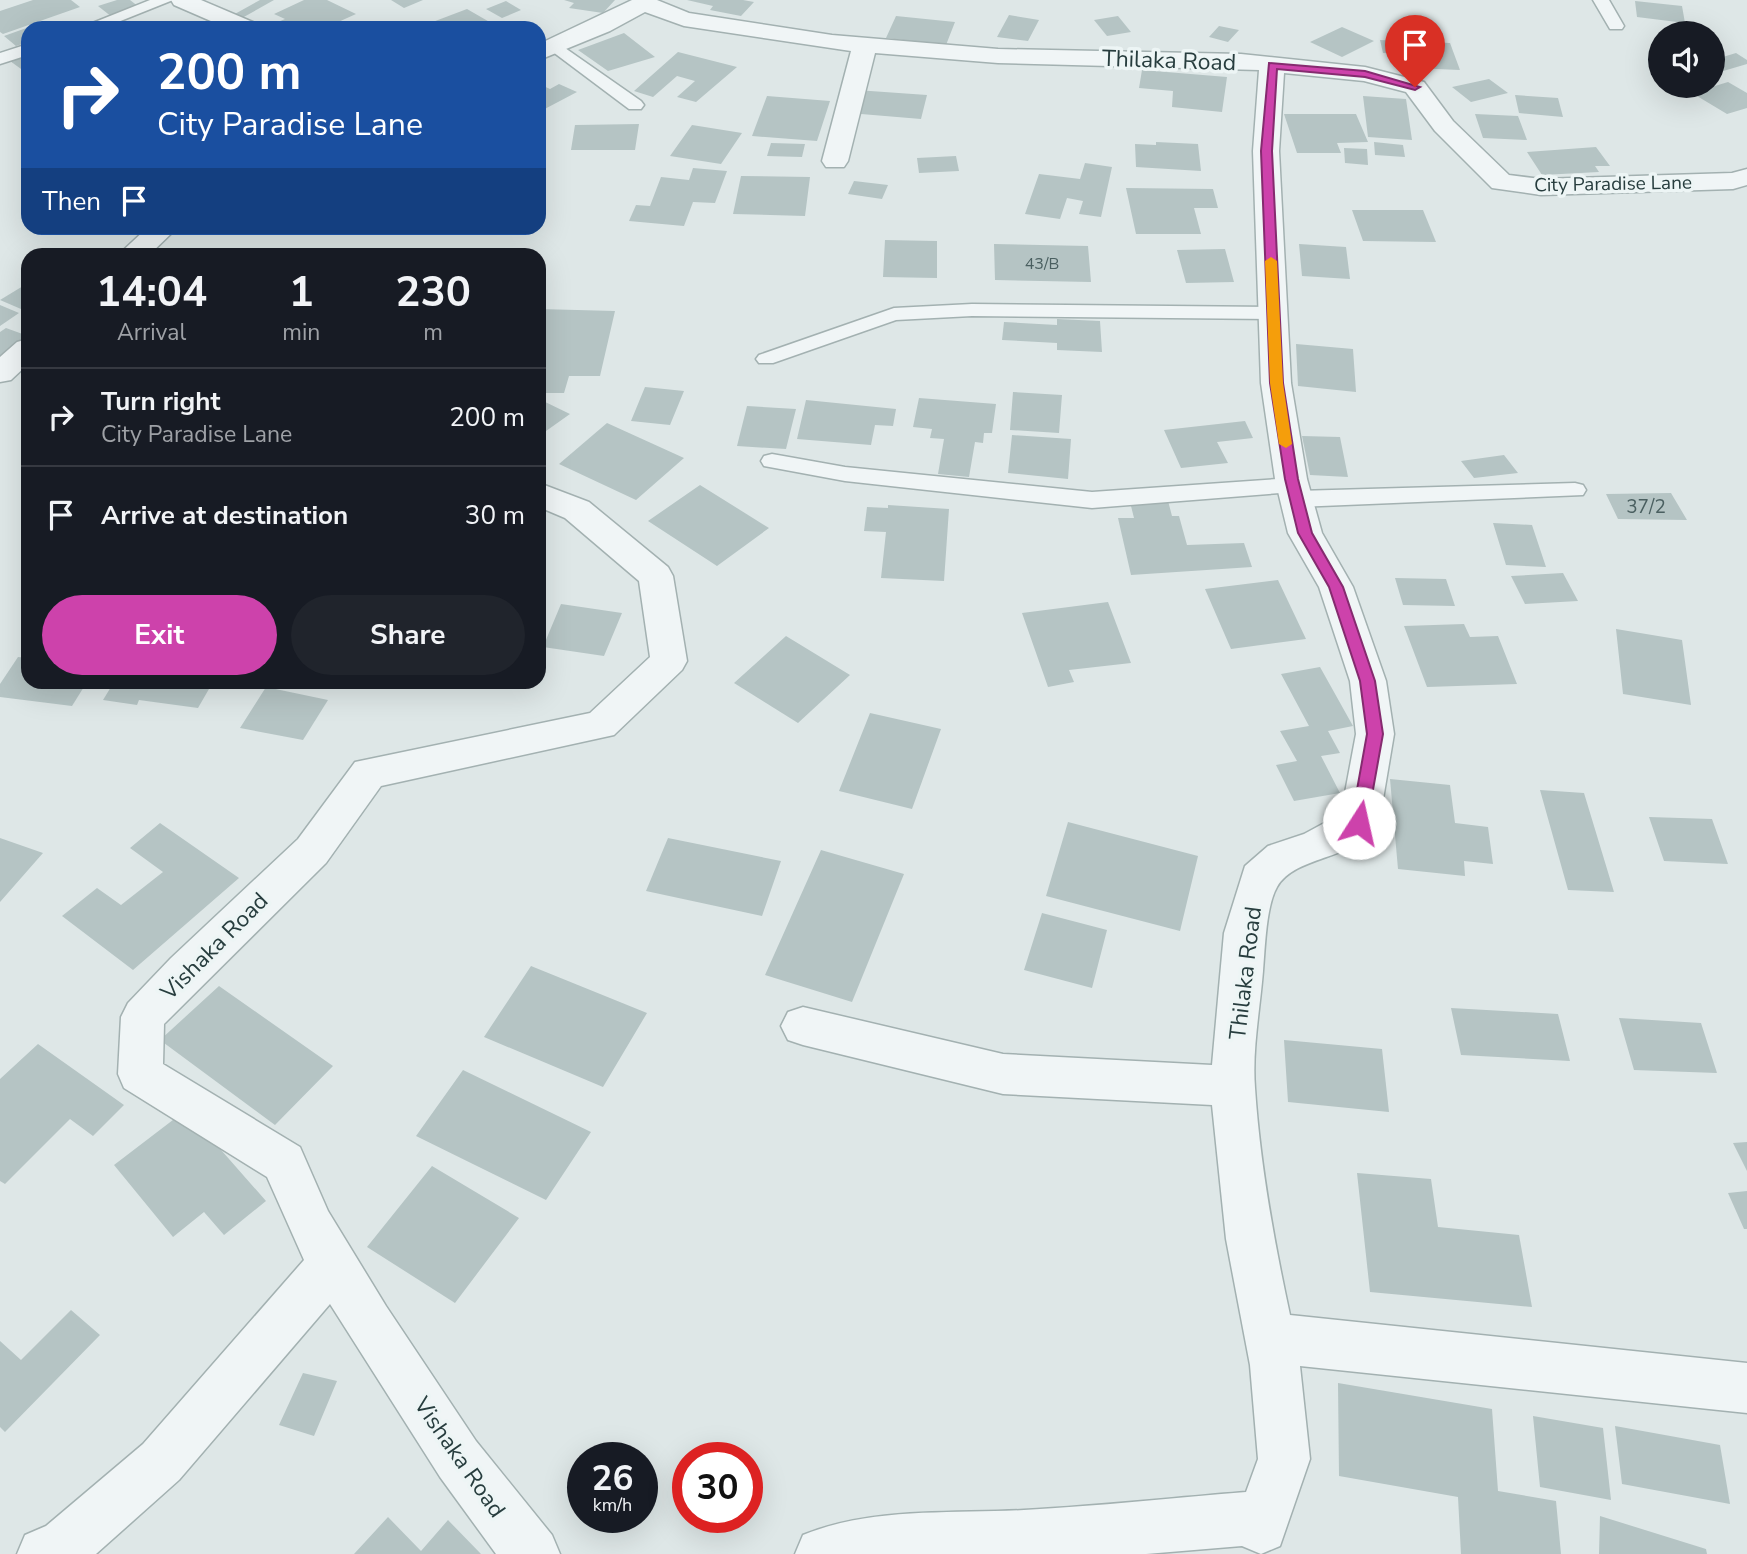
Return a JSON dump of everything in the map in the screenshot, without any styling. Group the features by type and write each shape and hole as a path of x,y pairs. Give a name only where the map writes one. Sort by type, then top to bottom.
{"street":[{"path":"182,0 231,21"},
{"path":"547,50 644,1"},
{"name":"Thilaka Road","path":"644,1 684,19 865,44 998,56 1241,61 1272,65 1266,151 1276,383 1305,533 1336,587 1364,669 1375,734 1359,823 1318,845 1282,858 1259,878 1245,933 1232,1086 1250,1239 1275,1365 1284,1459 1265,1533"},
{"path":"835,161 865,44"},
{"name":"City Paradise Lane","path":"1272,65 1365,74 1415,87 1444,126 1502,182 1541,187 1733,181 1747,177"},
{"path":"140,248 155,235"},
{"path":"0,373 21,354"},
{"name":"Vishaka Road","path":"533,1554 522,1544 458,1459 311,1227 284,1161 140,1074 143,1017 186,971 312,851 369,773 600,725 670,661 656,576 577,510 546,497"},
{"path":"803,1026 1003,1074 1232,1086"},
{"path":"44,1554 62,1548 161,1462 334,1263"},
{"path":"1269,1338 1747,1388"},
{"path":"822,1554 872,1544 1027,1546 1265,1533"}],"lane":[{"path":"107,21 165,0"},
{"path":"1601,0 1616,26"},
{"path":"547,50 635,105"},
{"path":"0,59 21,52"},
{"path":"766,359 894,314 972,310 1274,313"},
{"path":"772,461 845,474 1092,499 1295,492 1575,490"}],"building":[{"path":"33,0 71,0 80,7 40,21 21,21 21,28 3,34 0,32 0,11"},
{"path":"117,0 130,0 139,7 112,17 98,6"},
{"path":"260,0 274,0 242,18 233,15"},
{"path":"304,0 327,0 356,14 340,21 280,21 285,19 274,14"},
{"path":"391,0 423,0 404,8"},
{"path":"564,0 615,0 603,13 569,8 574,3"},
{"path":"687,0 754,2 741,16 710,10 713,6"},
{"path":"506,1 521,10 502,18 486,9"},
{"path":"1635,1 1682,6 1685,21 1669,21 1637,17"},
{"path":"467,9 488,21 435,21"},
{"path":"1009,15 1039,20 1028,41 997,37"},
{"path":"896,16 955,22 946,45 886,38"},
{"path":"1118,16 1131,32 1107,36 1094,20"},
{"path":"1219,26 1239,30 1228,42 1209,37"},
{"path":"1342,27 1374,41 1342,57 1310,42"},
{"path":"21,30 21,44 16,46 4,36"},
{"path":"624,33 655,57 608,71 578,50"},
{"path":"1380,40 1450,43 1460,70 1413,68 1409,54 1383,53"},
{"path":"678,52 737,67 696,102 677,97 695,81 677,76 653,97 634,91"},
{"path":"1736,53 1747,60 1747,64 1725,70 1725,56"},
{"path":"21,57 21,69 10,61"},
{"path":"1142,70 1227,77 1222,112 1172,107 1173,91 1139,88"},
{"path":"1489,79 1508,93 1471,102 1452,87"},
{"path":"1725,83 1747,93 1747,108 1727,114 1700,98 1725,98"},
{"path":"559,84 577,92 546,108 546,87 550,89"},
{"path":"856,90 927,95 921,119 849,113"},
{"path":"1515,95 1558,98 1563,117 1519,113"},
{"path":"767,96 830,101 817,141 752,136"},
{"path":"1363,96 1406,99 1412,140 1368,137"},
{"path":"1284,114 1356,114 1368,142 1337,143 1341,153 1297,153"},
{"path":"1475,114 1518,116 1527,140 1483,138"},
{"path":"639,124 635,150 571,150 575,125"},
{"path":"692,125 742,133 721,164 670,156"},
{"path":"1156,142 1198,144 1201,171 1136,167 1135,144 1156,145"},
{"path":"1374,142 1403,145 1405,157 1375,155"},
{"path":"771,143 805,144 802,157 767,156"},
{"path":"1596,147 1610,166 1595,166 1599,172 1542,175 1527,152"},
{"path":"1344,148 1367,149 1368,165 1345,163"},
{"path":"956,156 959,171 919,173 917,158"},
{"path":"1085,163 1112,167 1101,217 1079,214 1083,201 1067,198 1060,219 1025,214 1039,174 1080,179"},
{"path":"693,168 727,171 715,203 693,202 684,226 629,221 636,205 650,206 661,177 689,180"},
{"path":"741,176 810,177 805,216 733,214"},
{"path":"854,181 888,185 882,199 848,194"},
{"path":"1126,188 1213,189 1218,208 1194,208 1201,234 1136,234"},
{"path":"1352,210 1423,210 1436,242 1363,241"},
{"path":"885,240 937,241 937,278 883,277"},
{"path":"994,244 1088,246 1091,282 995,280"},
{"path":"1299,244 1346,247 1350,279 1302,276"},
{"path":"1225,249 1234,282 1186,283 1177,250"},
{"path":"21,287 21,309 0,300"},
{"path":"0,305 19,313 0,326"},
{"path":"546,309 615,311 600,376 569,376 564,393 546,393"},
{"path":"1057,319 1100,321 1102,352 1057,350 1057,343 1002,340 1004,322 1057,325"},
{"path":"6,328 21,333 21,341 0,356 0,332"},
{"path":"1296,344 1353,349 1356,392 1298,386"},
{"path":"645,387 684,391 670,425 631,421"},
{"path":"1013,392 1062,395 1059,433 1010,430"},
{"path":"919,398 996,404 992,433 984,433 983,443 975,442 969,477 938,474 944,439 930,438 932,429 913,427"},
{"path":"806,400 896,409 893,426 875,425 871,445 797,439"},
{"path":"546,402 570,414 546,431"},
{"path":"747,406 796,409 786,449 737,446"},
{"path":"1245,421 1253,438 1217,442 1228,463 1181,468 1164,430"},
{"path":"607,423 684,458 636,500 559,464"},
{"path":"1012,435 1071,439 1068,479 1008,473"},
{"path":"1302,436 1340,437 1348,477 1310,475"},
{"path":"1504,455 1518,473 1474,478 1461,461"},
{"path":"700,485 769,528 717,566 648,521"},
{"path":"1671,493 1687,520 1618,519 1606,494"},
{"path":"1167,497 1172,516 1179,516 1187,545 1244,543 1252,567 1131,575 1118,518 1134,518 1129,498"},
{"path":"888,505 949,509 944,581 881,578 886,532 864,531 867,507 888,508"},
{"path":"1493,523 1532,525 1546,567 1506,565"},
{"path":"1563,573 1578,601 1525,604 1511,576"},
{"path":"1395,578 1446,579 1455,606 1403,605"},
{"path":"1278,580 1306,639 1231,649 1205,589"},
{"path":"1108,602 1131,663 1069,670 1074,682 1048,687 1022,613"},
{"path":"561,604 622,613 604,656 546,647 546,640"},
{"path":"1464,624 1470,637 1498,636 1517,684 1427,687 1404,626"},
{"path":"1616,629 1682,640 1691,705 1623,694"},
{"path":"786,636 850,675 798,723 734,683"},
{"path":"18,657 21,657 21,689 83,689 72,706 0,697 0,684"},
{"path":"1320,667 1353,726 1328,731 1340,753 1321,756 1340,793 1294,801 1276,765 1297,761 1280,731 1309,726 1281,674"},
{"path":"110,689 209,689 198,708 139,700 137,705 103,700"},
{"path":"265,689 328,700 303,740 240,728"},
{"path":"870,713 941,729 912,809 839,791"},
{"path":"1390,779 1450,785 1455,823 1488,827 1493,864 1464,861 1465,876 1398,869"},
{"path":"1540,790 1584,793 1614,892 1568,890"},
{"path":"1649,817 1712,819 1728,864 1664,861"},
{"path":"1068,822 1198,856 1180,931 1046,896"},
{"path":"160,823 239,878 133,970 62,916 97,888 121,905 163,872 130,848"},
{"path":"0,838 43,853 0,902"},
{"path":"668,838 781,861 762,916 646,891"},
{"path":"821,850 904,874 852,1002 765,975"},
{"path":"1042,913 1107,930 1092,988 1024,970"},
{"path":"531,966 647,1013 603,1087 484,1037"},
{"path":"219,986 333,1066 275,1125 160,1040"},
{"path":"1451,1008 1558,1014 1570,1061 1461,1055"},
{"path":"1619,1018 1701,1023 1717,1073 1634,1070"},
{"path":"1284,1040 1382,1049 1389,1112 1288,1102"},
{"path":"38,1044 124,1105 93,1136 70,1119 5,1184 0,1181 0,1079"},
{"path":"463,1070 591,1132 546,1200 416,1136"},
{"path":"186,1110 266,1201 224,1235 204,1212 173,1237 114,1165"},
{"path":"1747,1142 1747,1171 1733,1143"},
{"path":"432,1166 519,1218 455,1303 367,1247"},
{"path":"1357,1173 1431,1179 1438,1227 1519,1235 1532,1307 1370,1292"},
{"path":"1747,1191 1747,1229 1744,1229 1728,1193"},
{"path":"71,1310 100,1335 5,1432 0,1427 0,1341 21,1360"},
{"path":"303,1373 337,1381 314,1436 279,1425"},
{"path":"1338,1383 1492,1409 1498,1491 1556,1501 1561,1554 1461,1554 1458,1497 1339,1476"},
{"path":"1533,1416 1603,1428 1611,1500 1540,1487"},
{"path":"1615,1426 1720,1445 1730,1504 1622,1484"},
{"path":"1600,1516 1706,1549 1707,1554 1599,1554"},
{"path":"388,1517 421,1551 448,1520 481,1554 354,1554"}],"slow traffic":[{"path":"1271,261 1276,383 1286,444"}],"route":[{"path":"1359,823 1375,734 1367,681 1336,587 1305,533 1291,479 1276,383 1266,151 1272,65 1365,74 1415,87"}]}
